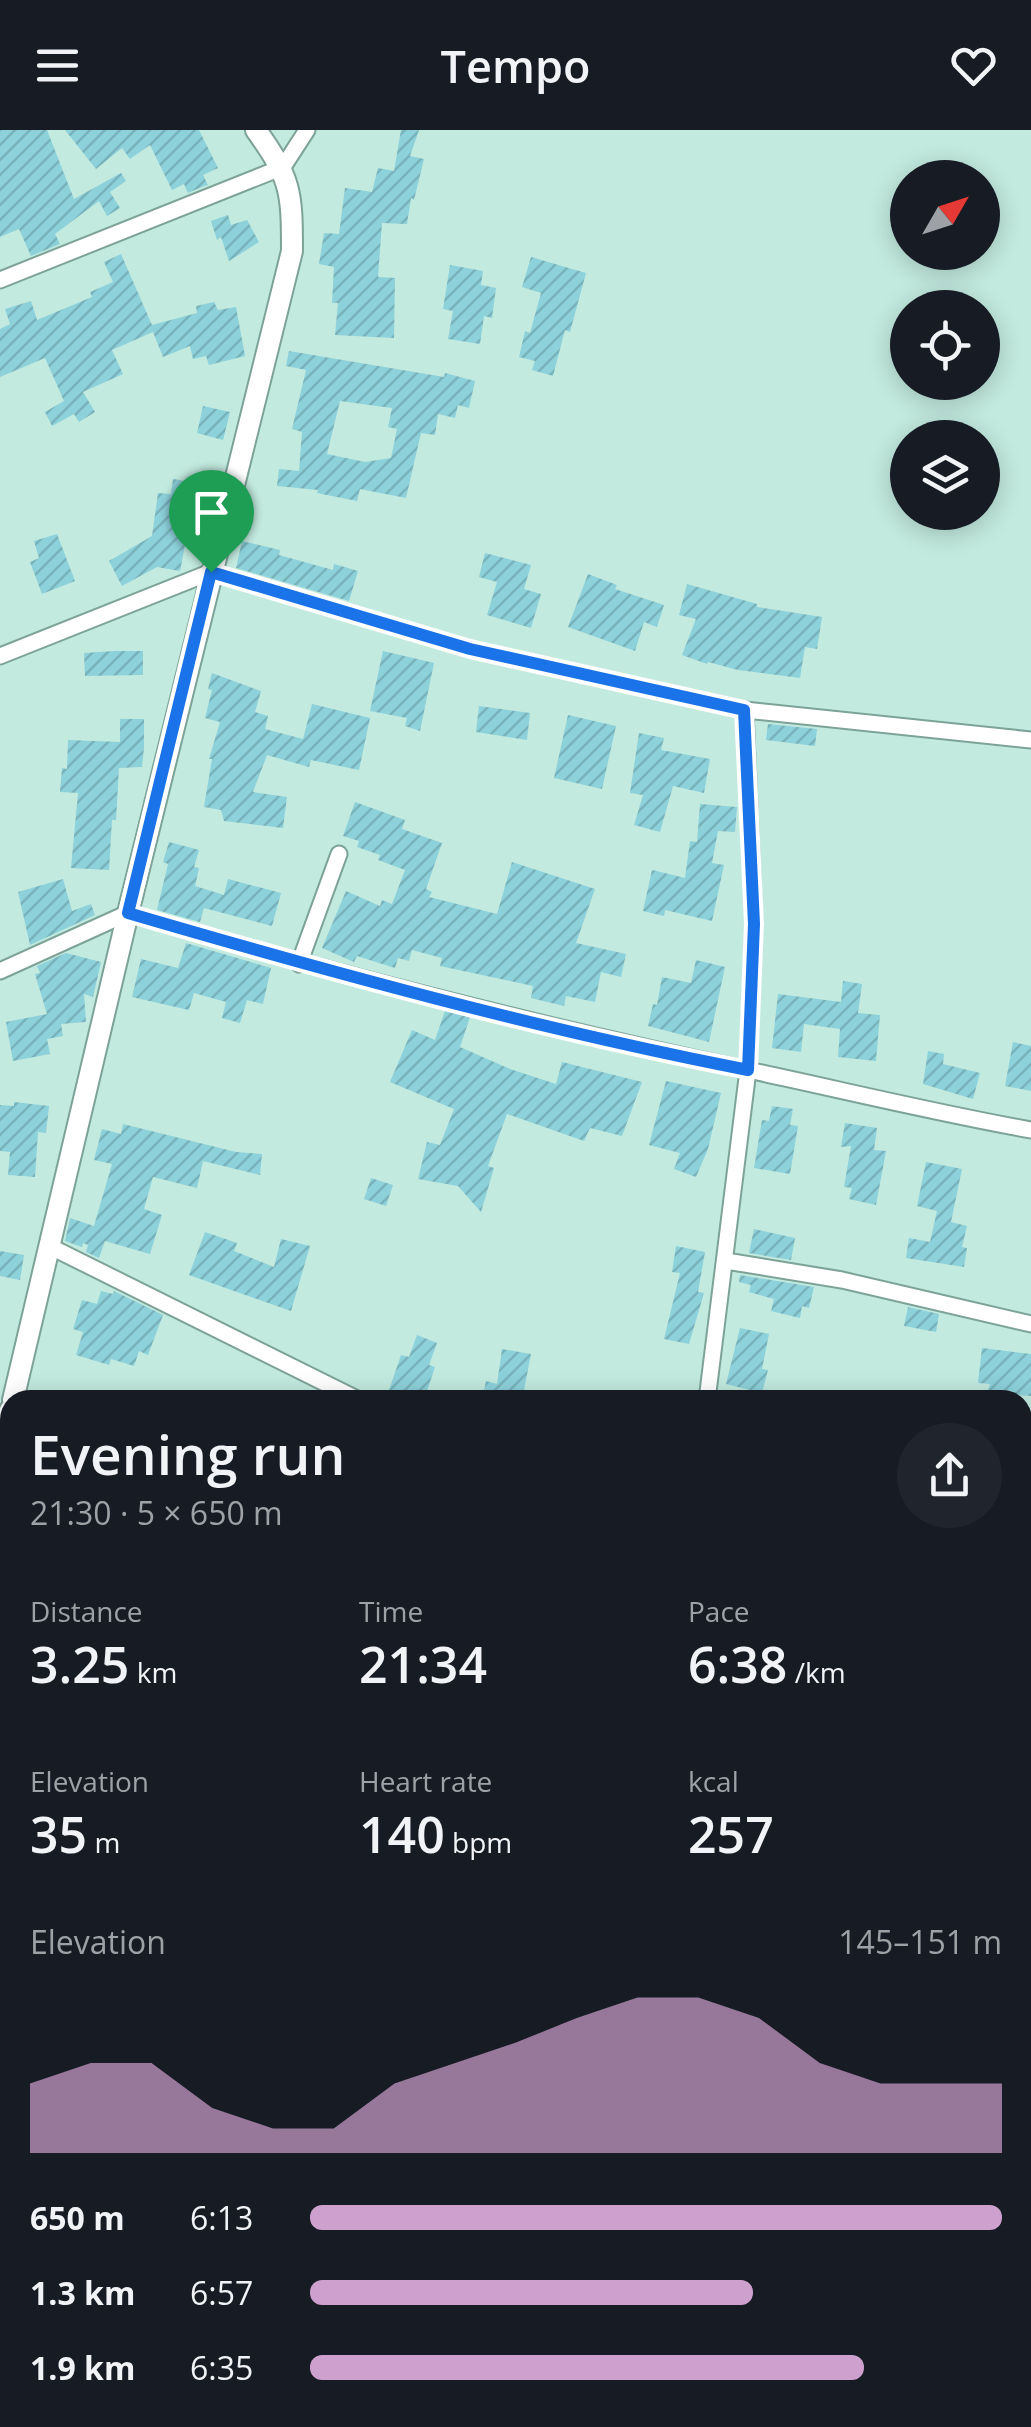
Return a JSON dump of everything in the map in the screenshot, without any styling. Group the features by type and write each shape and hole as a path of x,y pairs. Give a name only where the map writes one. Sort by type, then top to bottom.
{"street":[{"path":"15,1390 128,913 292,251 292,218 283,167 256,130"},
{"path":"0,280 283,167 308,130"},
{"path":"0,656 211,572 470,649 744,710 1031,740"},
{"path":"708,1390 748,1070 754,924 744,710"},
{"path":"299,964 339,854"},
{"path":"0,971 128,913 299,964 530,1023 932,1112 1031,1130"},
{"path":"49,1246 338,1390"},
{"path":"726,1261 842,1280 1031,1324"}],"building":[{"path":"0,130 47,130 74,199 121,173 126,181 110,192 120,208 107,216 99,201 55,234 60,244 31,256 19,229 0,237"},
{"path":"65,130 199,130 218,168 203,175 208,185 188,193 184,184 172,190 150,145 130,159 122,148 96,169"},
{"path":"401,130 419,130 410,156 424,159 407,224 382,223 378,277 395,278 394,338 335,335 338,303 332,303 334,267 319,264 324,233 339,234 345,188 372,192 378,168 394,171"},
{"path":"228,215 231,225 247,220 259,242 229,261 211,221"},
{"path":"121,254 152,325 197,313 196,306 214,302 218,310 236,307 245,356 209,365 206,356 193,359 190,346 163,357 153,332 112,350 123,374 83,392 95,412 79,422 74,414 52,426 45,412 64,401 45,358 0,377 0,329 10,324 5,309 31,301 37,320 92,297 90,292 113,282 104,262"},
{"path":"531,257 586,273 553,376 532,370 535,361 519,357 541,293 522,287"},
{"path":"450,265 483,271 481,285 496,288 492,318 484,316 480,344 448,339 453,311 443,309"},
{"path":"289,351 444,377 445,373 475,381 469,408 458,405 455,418 438,414 435,435 421,433 406,498 360,489 357,501 317,493 318,490 277,486 279,469 299,471 302,432 292,429 306,370 286,366","holes":["340,401 392,408 388,427 397,429 391,458 365,462 327,454"]},
{"path":"203,406 230,412 223,440 197,433"},
{"path":"173,479 217,486 205,544 185,545 180,571 157,567 122,586 109,561 152,536 158,493 171,494"},
{"path":"57,534 75,581 42,594 30,562 39,558 34,541"},
{"path":"242,541 333,570 334,564 358,571 349,601 236,568"},
{"path":"485,553 531,565 524,589 541,594 531,628 487,615 497,582 479,577"},
{"path":"588,574 617,585 615,589 664,605 657,627 644,622 635,651 568,627"},
{"path":"687,584 757,607 822,617 817,649 805,647 800,678 707,664 682,655 696,619 679,615"},
{"path":"143,651 143,675 85,676 84,653"},
{"path":"383,651 434,663 420,731 405,726 407,718 370,711"},
{"path":"212,673 261,691 255,712 268,716 265,729 303,739 312,704 370,718 359,770 311,760 309,767 267,755 253,792 287,797 283,828 224,821 221,810 204,807 209,759 220,722 205,718"},
{"path":"479,706 530,713 527,740 476,732"},
{"path":"568,715 616,726 602,789 554,778"},
{"path":"120,719 144,719 144,747 142,767 119,768 109,870 71,868 78,793 60,792 62,768 67,769 68,740 120,742"},
{"path":"768,724 817,729 815,746 766,740"},
{"path":"639,733 664,738 661,750 710,759 704,793 673,786 660,832 634,825 643,795 630,793"},
{"path":"355,802 405,820 402,829 442,843 426,889 432,892 429,897 497,914 512,862 595,889 576,943 626,954 621,977 601,972 595,1002 566,996 564,1006 531,998 533,986 440,966 442,958 412,950 409,961 398,958 395,968 357,956 354,962 322,948 346,891 380,906 382,900 392,904 405,870 378,860 380,855 357,847 359,841 343,836"},
{"path":"700,804 737,807 735,832 718,831 712,863 724,865 712,921 665,910 664,916 643,911 652,870 685,878 690,841 697,842"},
{"path":"169,842 199,850 194,867 199,868 195,886 224,895 228,879 281,893 272,926 204,908 200,922 157,910"},
{"path":"63,879 72,911 91,904 95,915 30,945 18,892"},
{"path":"186,943 271,968 263,1004 247,1000 240,1023 222,1018 226,1002 194,993 189,1010 132,997 141,959 178,968"},
{"path":"66,953 101,962 93,997 84,994 86,1022 61,1024 63,1036 47,1039 50,1054 13,1061 6,1022 47,1014 35,974 40,973 37,966"},
{"path":"696,960 725,967 709,1042 648,1026 662,977 691,983"},
{"path":"843,981 862,984 858,1013 880,1015 876,1061 838,1057 840,1029 804,1024 801,1052 772,1048 778,994 841,1002"},
{"path":"445,1011 470,1017 460,1047 510,1069 556,1084 562,1062 642,1082 622,1136 590,1128 584,1141 507,1114 488,1166 494,1168 481,1212 458,1186 418,1179 427,1142 440,1145 454,1109 390,1082 412,1030 435,1040"},
{"path":"1013,1042 1031,1046 1031,1091 1005,1086"},
{"path":"928,1051 944,1054 943,1064 980,1073 973,1099 923,1084"},
{"path":"666,1081 721,1093 708,1149 696,1177 674,1169 680,1153 649,1145"},
{"path":"14,1102 49,1106 46,1133 38,1132 35,1177 8,1175 10,1152 0,1151 0,1105 14,1106"},
{"path":"772,1106 793,1109 790,1125 798,1126 790,1174 754,1168 762,1120 769,1121"},
{"path":"845,1123 877,1128 874,1150 886,1151 876,1205 849,1199 852,1188 844,1187 851,1146 841,1147"},
{"path":"123,1124 236,1152 262,1154 260,1175 203,1161 197,1188 153,1177 144,1209 162,1215 150,1254 105,1241 99,1258 86,1252 88,1245 65,1241 70,1218 94,1226 112,1164 94,1160 102,1129 121,1134"},
{"path":"926,1162 962,1169 951,1222 967,1226 962,1247 967,1248 964,1267 906,1258 909,1238 930,1242 937,1211 917,1206"},
{"path":"371,1178 393,1185 386,1206 364,1199"},
{"path":"754,1229 795,1238 791,1260 749,1253"},
{"path":"205,1232 237,1243 234,1251 274,1267 281,1239 310,1246 291,1311 189,1275"},
{"path":"676,1246 705,1252 698,1292 704,1293 689,1344 664,1339 680,1273 672,1272"},
{"path":"0,1251 24,1255 20,1280 0,1276"},
{"path":"740,1275 814,1287 809,1308 802,1306 800,1318 771,1311 774,1299 749,1292 751,1285 739,1282"},
{"path":"101,1291 114,1291 163,1315 148,1355 139,1351 134,1366 111,1359 109,1365 76,1355 83,1332 73,1329 82,1300 97,1304"},
{"path":"908,1307 939,1314 936,1332 904,1326"},
{"path":"740,1328 769,1334 762,1369 768,1370 763,1390 726,1384"},
{"path":"417,1335 437,1343 429,1365 435,1367 427,1390 389,1390 401,1355 409,1357"},
{"path":"982,1348 1031,1354 1031,1390 988,1390 990,1384 978,1383"},
{"path":"502,1349 531,1354 524,1390 484,1390 486,1381 497,1384"}],"route":[{"path":"211,572 470,649 744,710 754,924 748,1070 530,1023 299,964 128,913 211,572"}]}
